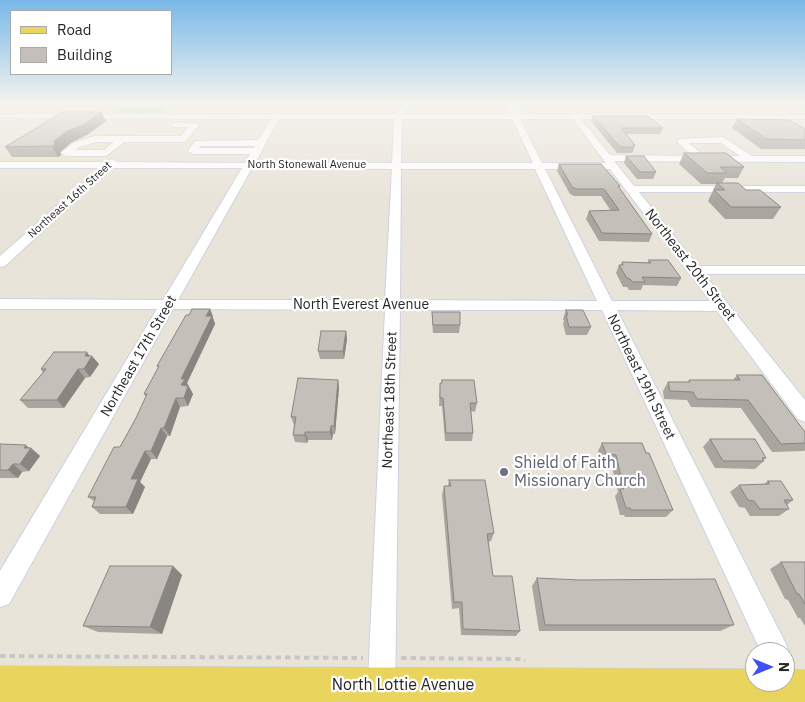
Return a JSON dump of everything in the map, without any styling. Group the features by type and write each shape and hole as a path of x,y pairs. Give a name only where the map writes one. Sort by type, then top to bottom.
{"main road":[{"name":"North Lottie Avenue","path":"0,684 381,694 796,687"}],"street":[{"name":"Northeast 16th Street","path":"0,263 142,135"},
{"path":"159,139 163,135"},
{"path":"118,142 106,153 66,153 76,145 94,139 118,142 137,139 183,139 187,135"},
{"name":"Northeast 17th Street","path":"0,595 266,135"},
{"name":"Northeast 18th Street","path":"381,694 396,166 400,135"},
{"name":"Northeast 19th Street","path":"522,135 771,642"},
{"name":"Northeast 20th Street","path":"590,135 804,413"},
{"path":"701,158 681,141 702,140 718,135"},
{"path":"725,135 749,158"},
{"path":"702,140 725,158"},
{"path":"204,143 256,153 193,151 197,144 204,143"},
{"name":"North Stonewall Avenue","path":"0,165 108,165 256,153 396,166 537,165 701,158 805,159"},
{"path":"631,189 805,189"},
{"path":"694,270 805,270"},
{"name":"North Everest Avenue","path":"0,304 722,306"}],"shaded area":[{"path":"37,135 62,135 63,139 86,139 92,135 135,135 106,161 0,161 0,159"}],"building":[{"path":"25,135 62,135 54,141 55,145 52,146 5,147"},
{"path":"609,135 627,135 635,145 633,145 634,147 620,147"},
{"path":"760,135 805,135 805,140 766,139"},
{"path":"684,153 726,153 744,167 720,167 727,173 707,173"},
{"path":"626,156 644,156 656,172 640,172"},
{"path":"559,164 601,164 620,186 618,186 652,234 602,233 589,211 619,210 604,189 576,189 572,187"},
{"path":"717,183 738,183 746,190 760,190 781,207 731,207 714,190 725,190"},
{"path":"649,260 668,260 681,278 642,277 645,282 633,282 627,278 619,265 623,265 622,262 651,263"},
{"path":"192,309 210,309 206,316 212,316 181,379 185,379 181,385 188,386 184,398 176,398 164,428 161,428 151,451 145,451 131,479 138,479 126,507 92,507 96,497 88,497 114,447 120,447 147,394 144,394 159,366 157,366 186,315 189,315"},
{"path":"566,310 583,310 591,327 569,327"},
{"path":"432,312 460,312 460,325 433,325"},
{"path":"321,331 346,331 343,351 318,351"},
{"path":"54,352 87,352 85,356 92,356 84,369 78,369 57,400 20,400 46,369 41,369"},
{"path":"737,375 762,375 805,432 805,443 781,444 748,400 697,399 693,392 670,391 668,382 740,380"},
{"path":"298,378 338,380 334,426 331,426 330,432 305,432 305,435 293,435 296,417 291,417"},
{"path":"442,380 474,380 477,403 470,403 473,433 446,433 443,398 440,398 440,383 442,383"},
{"path":"710,439 755,439 766,458 762,458 764,461 723,461"},
{"path":"602,443 642,443 646,453 649,453 673,510 631,510 626,508 620,489 624,489 616,455 606,454"},
{"path":"0,444 26,445 24,448 31,448 20,464 13,464 8,470 0,470"},
{"path":"449,480 485,480 494,533 487,534 493,576 512,576 520,631 463,629 462,602 454,602 444,486 451,486"},
{"path":"768,481 781,481 793,500 784,500 789,509 760,509 754,501 748,500 739,485 769,484"},
{"path":"781,562 805,562 805,604 799,594 797,594"},
{"path":"110,566 173,566 150,627 83,626"},
{"path":"537,578 580,580 715,579 734,625 545,625"}],"place":[{"name":"Shield of Faith Missionary Church","path":"504,472"}]}
